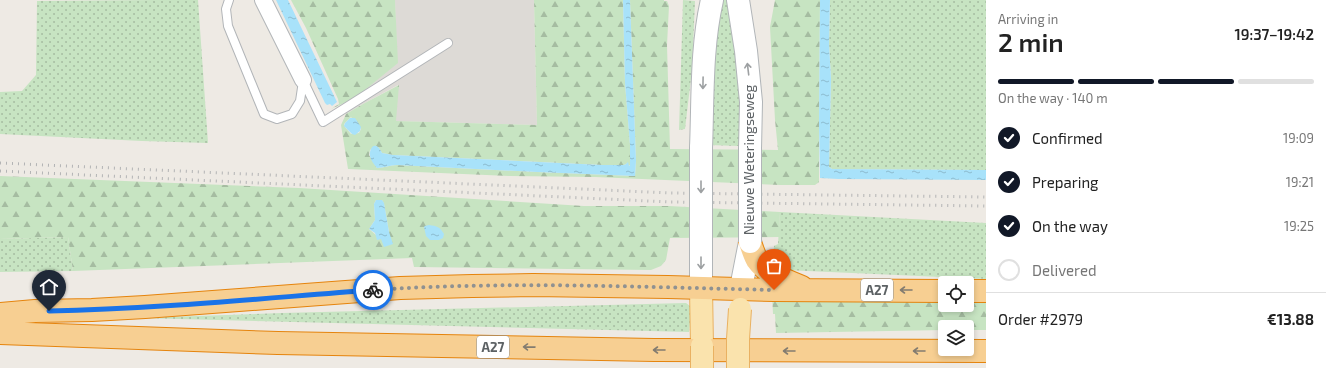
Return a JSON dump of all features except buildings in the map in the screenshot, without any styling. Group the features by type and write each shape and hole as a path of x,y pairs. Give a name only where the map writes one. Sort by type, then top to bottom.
{"highway":[{"name":"A27","path":"750,242 756,259 769,272 808,290"},
{"name":"A27","path":"0,314 35,311 145,307 400,288 533,284 701,298 740,298 774,290 938,291"},
{"path":"974,291 986,291"},
{"name":"A27","path":"0,333 278,343 646,350 986,351"}],"main road":[{"path":"702,368 701,148 703,63 706,30 712,0"},
{"name":"Nieuwe Weteringseweg","path":"738,0 746,51 750,96 750,242 740,298 738,368"}],"street":[{"path":"263,0 303,80"}],"lane":[{"path":"229,0 226,9 228,26 264,114 277,119 292,114 300,101 303,80"},
{"path":"303,80 323,122 448,43"}],"shaded area":[{"path":"395,0 534,0 537,125 395,121 398,85 346,114 341,105 349,101 397,63"}],"green space":[{"path":"198,0 208,143 0,134 0,92 22,91 36,75 37,1"},
{"path":"291,0 395,0 398,63 355,98 331,109 339,104 338,99 306,28"},
{"path":"534,0 623,0 625,83 630,145 630,165 628,166 628,163 624,165 602,165 393,155 382,153 376,146 370,150 369,155 377,168 397,165 635,176 636,161 630,0 664,0 667,1 669,6 667,45 670,149 778,150 770,27 775,0 820,0 819,182 815,185 780,185 595,177 509,176 348,169 341,125 346,114 399,85 396,121 537,125","holes":["351,117 361,129 359,133 351,134 344,124"]},
{"path":"683,0 695,1 692,70 685,129 679,130"},
{"path":"717,0 732,0 741,80 739,146 708,145"},
{"path":"830,0 986,0 986,170 832,169 829,167 831,79 829,44"},
{"path":"0,176 299,188 584,206 669,206 780,212 779,237 670,238 666,260 661,266 651,270 414,267 412,258 73,271 68,237 0,239","holes":["376,200 382,200 389,232 376,235 369,229 375,220 374,204"]},
{"path":"780,212 986,223 986,279 974,278 974,276 938,277 785,270 773,261 774,246 778,244"},
{"path":"68,237 73,271 0,272 0,239"},
{"path":"772,294 938,298 938,312 974,312 974,298 986,299 986,330 974,330 974,320 938,320 938,330 776,333 775,314 773,314"},
{"path":"686,303 690,306 691,313 689,332 139,318 282,313"}],"water":[{"path":"276,0 288,0 337,102 332,106 325,103"},
{"path":"623,0 630,0 636,161 635,176 397,165 377,168 370,158 371,148 376,146 382,153 393,155 602,165 624,165 628,162 629,166 630,145 625,83"},
{"path":"820,0 830,0 829,44 831,79 829,167 832,169 986,170 986,180 820,178"},
{"path":"350,118 355,118 361,127 360,131 355,135 344,126"},
{"path":"376,200 382,200 384,203 389,232 393,244 384,247 381,239 377,240 375,233 369,229 375,220 374,204"},
{"path":"429,225 440,228 444,234 443,238 439,240 430,240 426,236 424,227"}],"railway":[{"path":"0,163 671,193 986,197"},
{"path":"0,171 671,202 986,206"}],"way so far":[{"path":"373,290 533,284 774,290"}],"route":[{"path":"49,311 145,307 373,290"}]}
